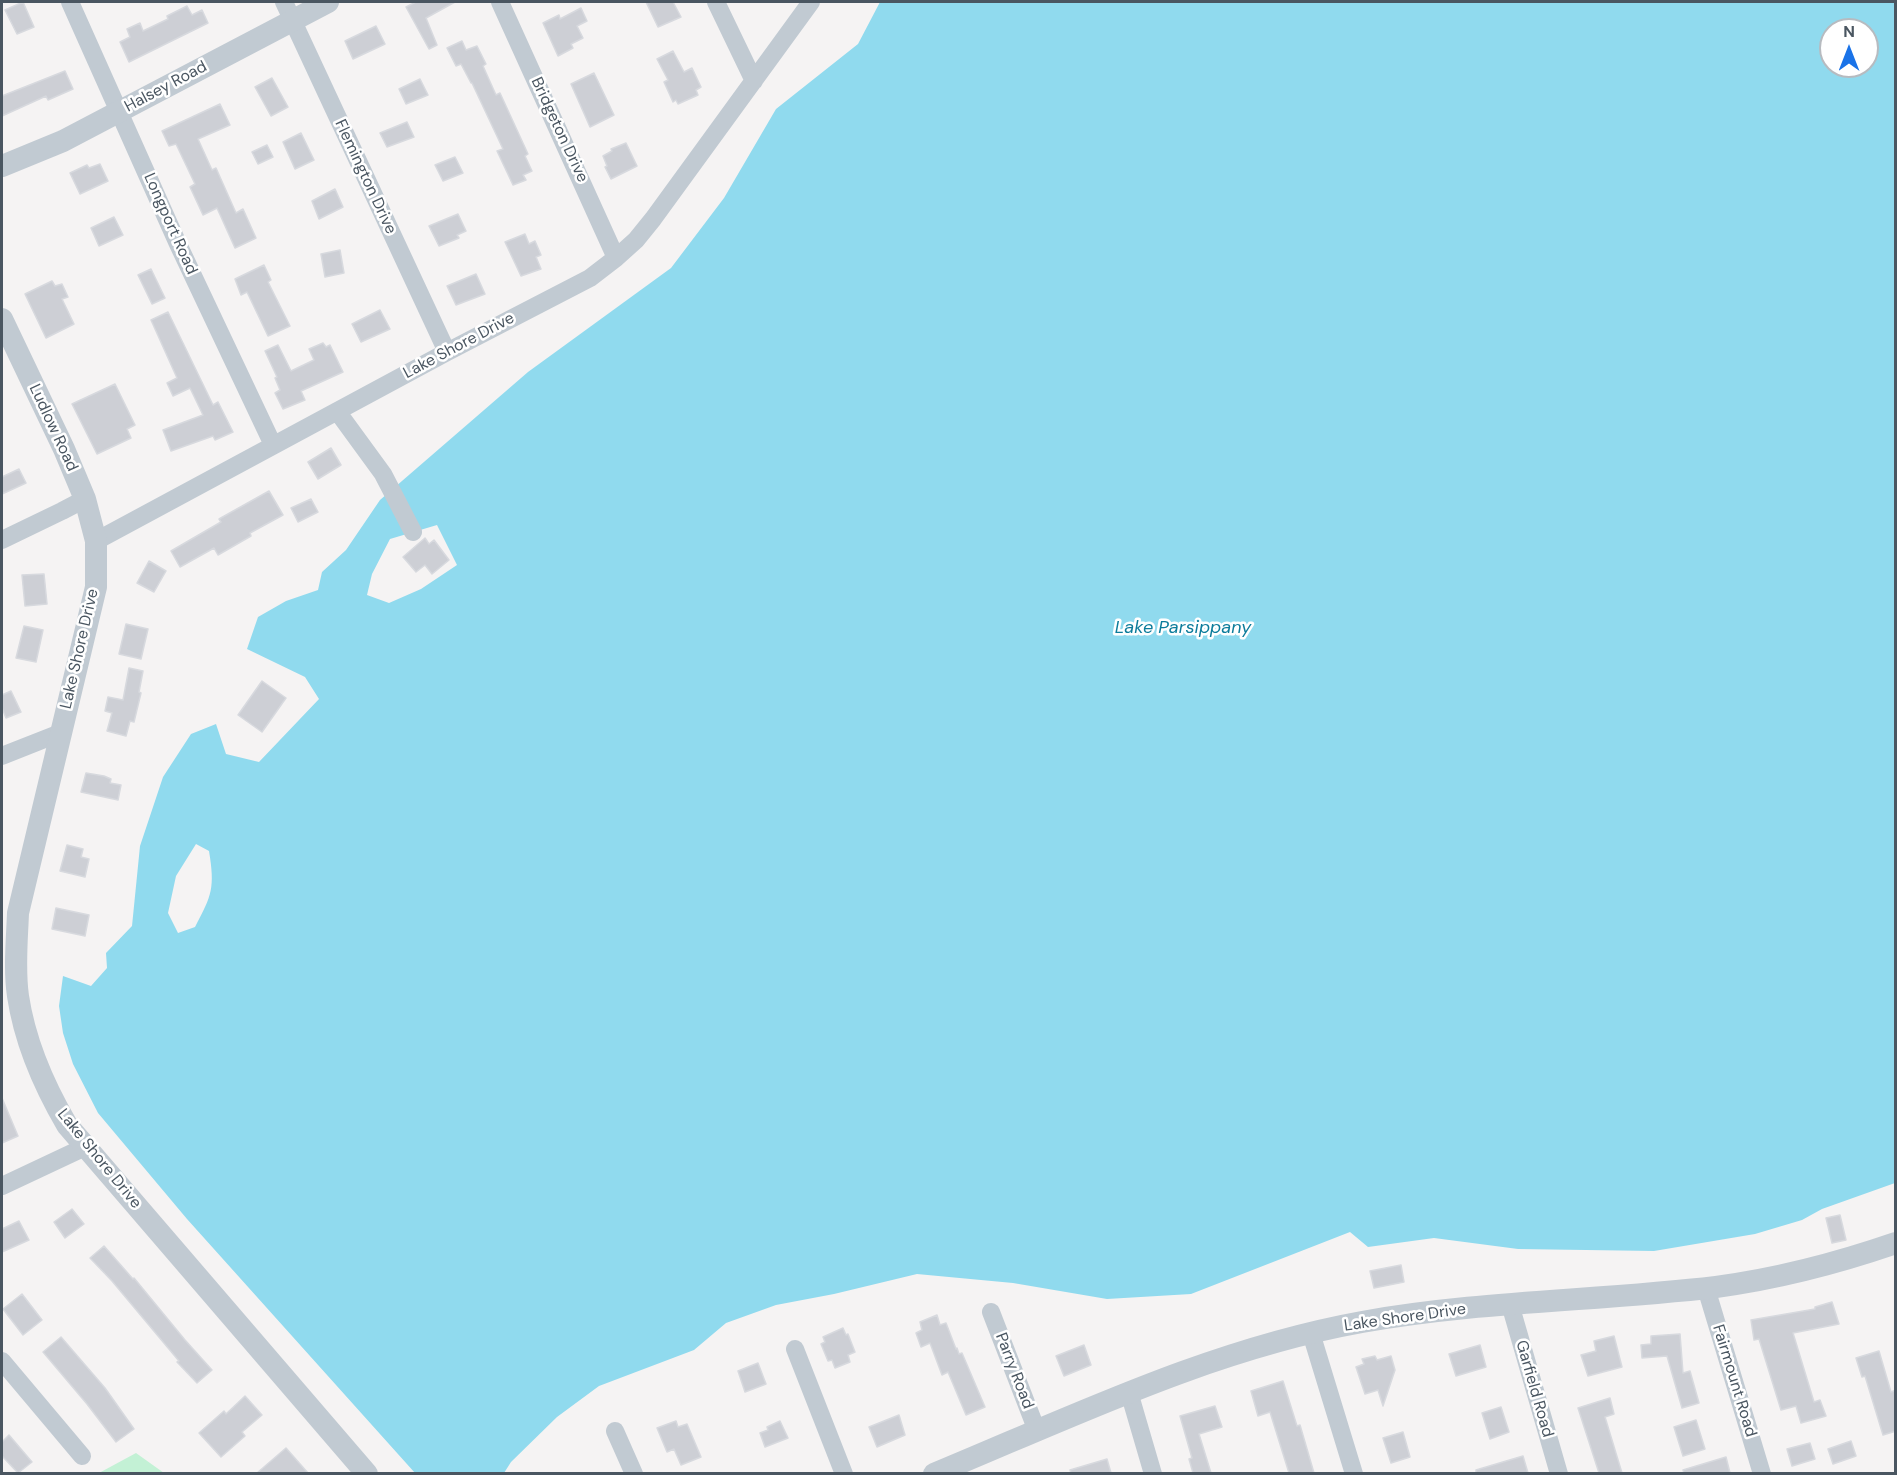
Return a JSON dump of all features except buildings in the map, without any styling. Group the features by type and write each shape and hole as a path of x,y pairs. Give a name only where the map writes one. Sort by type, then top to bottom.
{"street":[{"name":"Longport Road","path":"70,2 178,244 273,445"},
{"name":"Halsey Road","path":"2,166 63,141 120,111 288,11 328,2"},
{"name":"Bridgeton Drive","path":"500,2 616,258"},
{"path":"716,2 754,81"},
{"name":"Lake Shore Drive","path":"367,1473 67,1125 35,1062 24,1029 18,994 9,967 20,901 96,587 96,541 336,411 590,278 636,240 653,219 811,2"},
{"name":"Flemington Drive","path":"288,11 447,352"},
{"name":"Ludlow Road","path":"2,319 64,449 85,499 96,541"},
{"path":"336,411 383,474 413,532"},
{"path":"2,540 85,499"},
{"path":"2,756 60,733"},
{"path":"2,1186 85,1147"},
{"name":"Lake Shore Drive","path":"944,1471 1171,1376 1248,1349 1361,1322 1433,1311 1706,1288 1790,1273 1895,1246"},
{"name":"Fairmount Road","path":"1706,1288 1762,1473"},
{"name":"Garfield Road","path":"1510,1304 1559,1473"},
{"name":"Parry Road","path":"991,1312 1037,1431"},
{"path":"1311,1334 1354,1473"},
{"path":"795,1349 844,1473"},
{"path":"2,1361 82,1456"},
{"path":"1129,1392 1154,1473"},
{"path":"615,1431 634,1473"}],"green space":[{"path":"136,1453 164,1473 99,1473"}],"water":[{"name":"Lake Parsippany","path":"880,2 1895,2 1895,1183 1822,1209 1802,1220 1755,1234 1654,1251 1518,1249 1434,1238 1368,1247 1350,1232 1191,1294 1107,1299 1013,1283 917,1274 776,1305 726,1323 694,1350 599,1386 557,1417 511,1462 504,1473 415,1473 187,1219 98,1113 73,1064 63,1033 59,1006 63,976 91,986 107,968 106,953 132,926 140,846 163,777 191,734 216,724 226,754 259,762 319,699 305,677 247,649 258,617 286,601 318,590 322,572 346,550 380,500 528,372 671,268 724,198 776,109 858,44","holes":["437,525 457,565 421,589 389,603 367,595 372,574 390,539","196,844 209,851 212,874 211,891 195,927 178,933 168,913 176,876"]}]}
